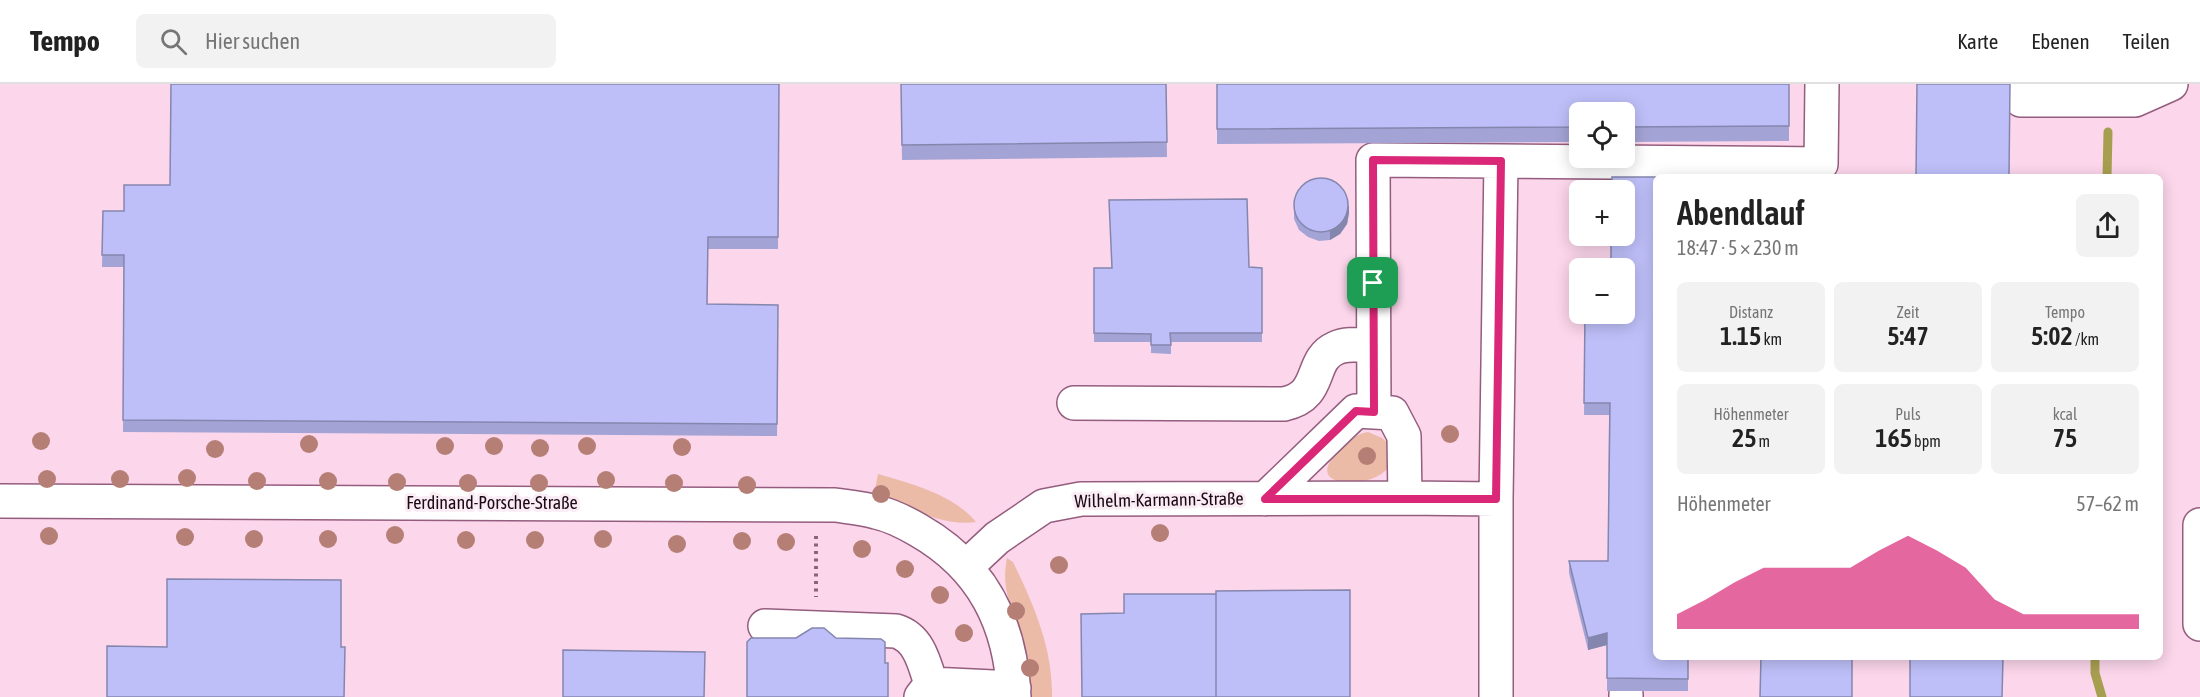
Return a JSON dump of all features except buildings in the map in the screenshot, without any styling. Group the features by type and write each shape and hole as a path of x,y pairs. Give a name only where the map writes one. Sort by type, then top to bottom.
{"street":[{"path":"1405,498 1404,436 1392,413 1374,412 1373,160 1821,164 1822,84"},
{"path":"2021,84 2021,100 2135,100 2171,84"},
{"path":"1496,697 1496,499 1501,161"},
{"path":"1074,403 1298,401 1308,392 1323,358 1334,348 1373,345"},
{"name":"Wilhelm-Karmann-Straße","path":"1265,499 1356,411 1374,412"},
{"name":"Wilhelm-Karmann-Straße","path":"966,567 997,538 1044,507 1081,499 1496,499"},
{"name":"Ferdinand-Porsche-Straße","path":"0,501 835,505 878,512 940,543 966,567 987,596 1000,621 1013,663 1014,692"},
{"path":"2200,525 2200,624"},
{"path":"765,627 896,631 908,634 915,644 926,690 1014,692"}],"path":[{"path":"816,505 816,628"}],"shaded area":[{"path":"1368,432 1388,443 1389,467 1380,475 1368,480 1342,482 1332,479 1327,472 1329,463 1352,438"},
{"path":"878,474 944,497 956,504 976,522 962,523 936,518 874,495"},
{"path":"1007,558 1013,562 1041,628 1049,662 1052,697 1029,697 1025,647 1005,581"}],"waterway":[{"path":"2107,174 2108,132"},
{"path":"2095,660 2095,673 2102,697"}],"route":[{"path":"1373,160 1501,161 1496,499 1265,499 1356,411 1374,412 1373,283 1373,160"}]}
